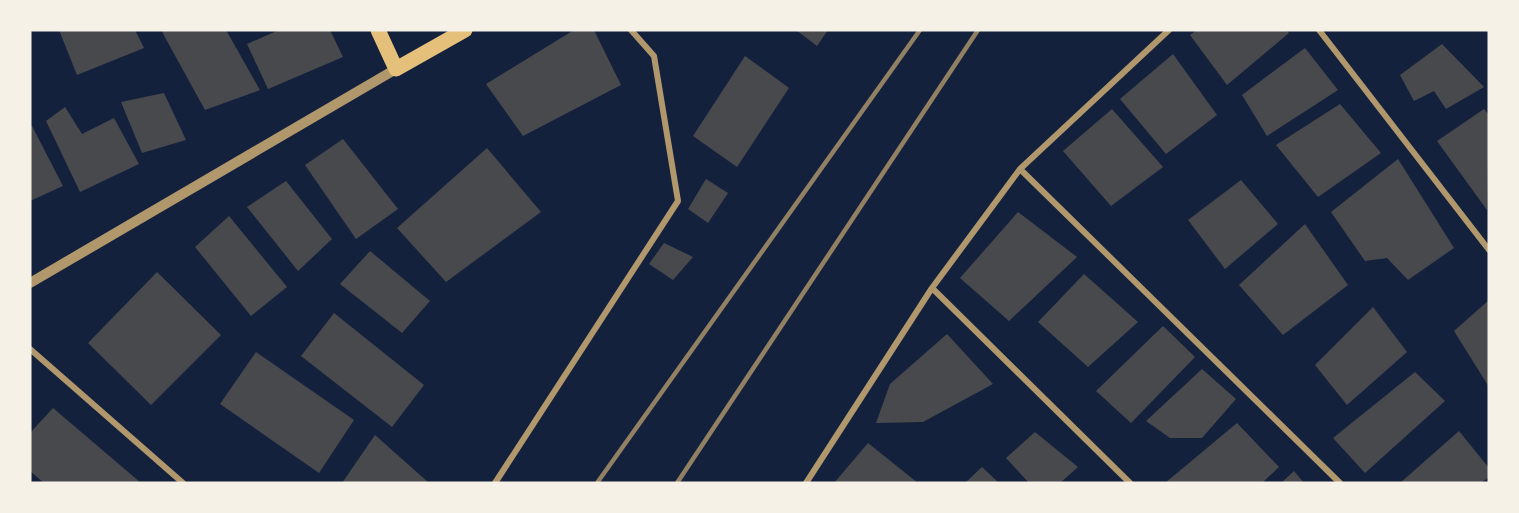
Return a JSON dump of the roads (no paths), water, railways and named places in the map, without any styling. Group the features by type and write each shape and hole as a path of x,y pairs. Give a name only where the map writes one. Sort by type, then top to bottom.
{"main road":[{"path":"378,30 396,69 465,30"}],"street":[{"path":"495,483 678,201 654,56 631,30"},
{"path":"806,483 932,288 1020,169 1169,30"},
{"path":"1319,30 1489,250"},
{"path":"30,283 396,69"},
{"path":"1020,169 1340,483"},
{"path":"932,288 1130,483"},
{"path":"30,349 183,483"}],"railway":[{"path":"597,483 920,30"},
{"path":"677,483 978,30"}]}
